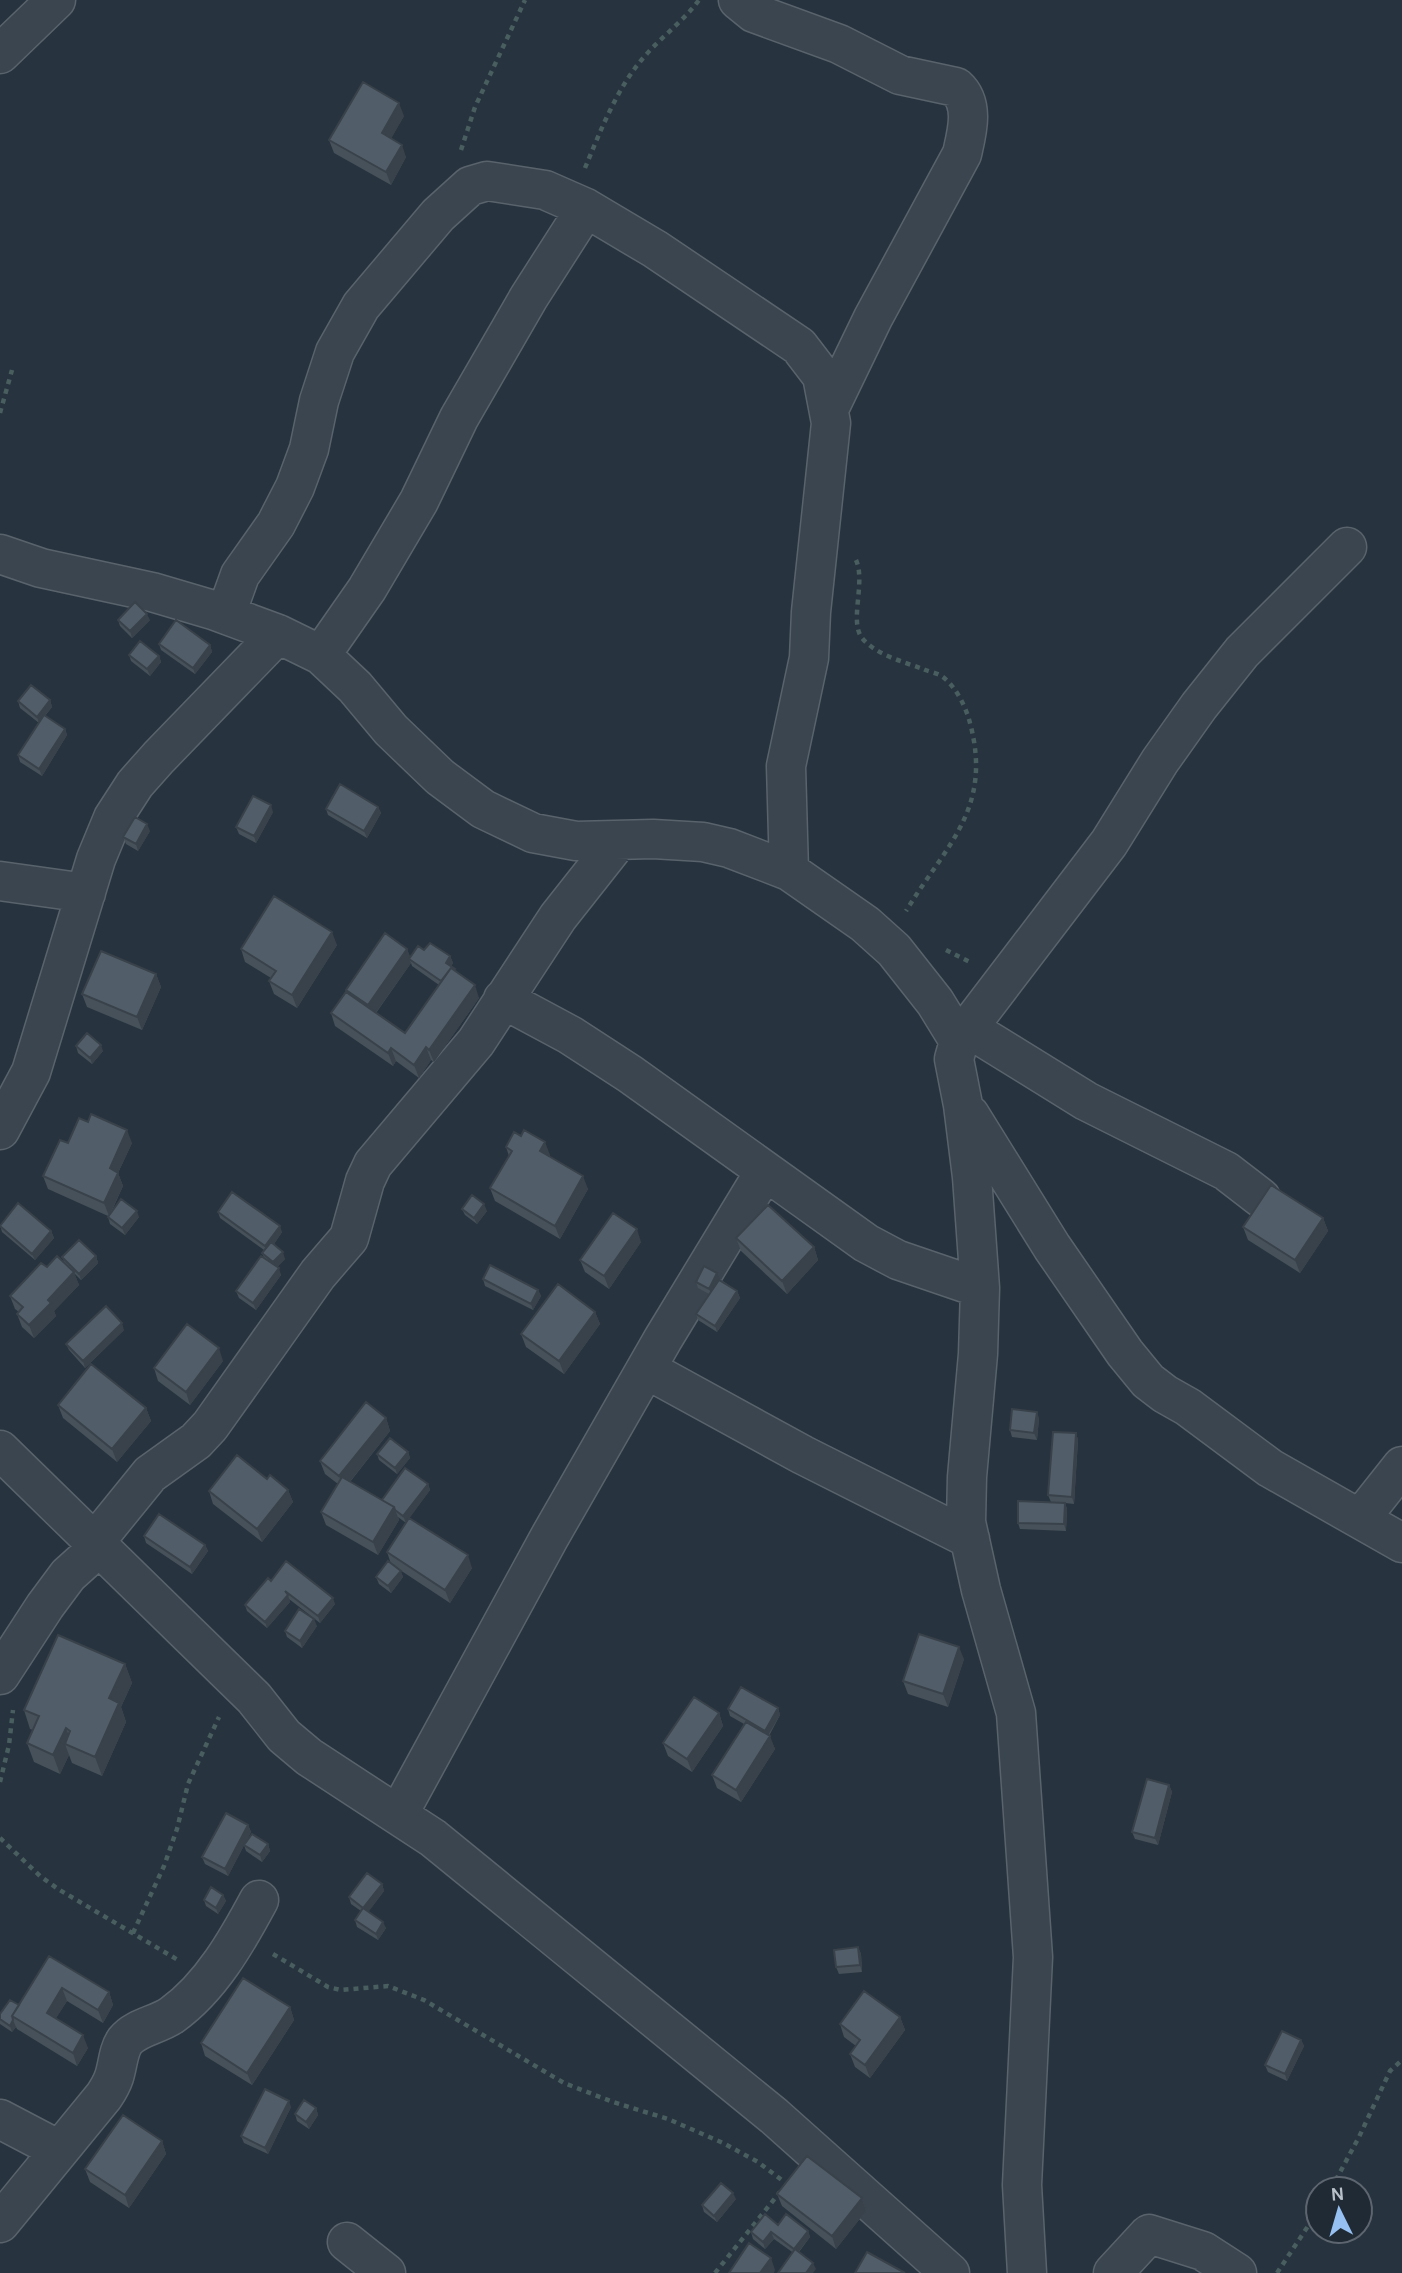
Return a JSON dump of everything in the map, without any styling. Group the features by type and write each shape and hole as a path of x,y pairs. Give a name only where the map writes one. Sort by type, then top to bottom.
{"street":[{"path":"0,54 56,0"},
{"path":"738,0 754,13 839,44 900,75 956,87 963,94 967,106 968,126 962,154 873,318 829,409"},
{"path":"226,614 240,575 276,524 295,487 309,449 319,401 335,352 361,306 438,215 470,186 487,181 545,190 578,205 655,249 799,346 822,376 831,423 819,523 809,658 786,766 789,871"},
{"path":"321,655 367,589 413,512 459,418 578,205"},
{"path":"1027,2273 1022,2185 1033,1957 1016,1713 981,1590 966,1522 967,1477 975,1404 979,1288 972,1177 954,1059 964,1035 1109,844 1160,761 1199,706 1242,652 1347,547"},
{"path":"0,554 41,568 152,592 226,614 278,634 321,655 355,687 391,730 440,777 483,809 533,833 576,841 653,839 703,842 729,848 789,871 865,924 887,944 964,1035 1086,1101 1226,1171 1261,1198"},
{"path":"0,1130 31,1072 96,859 113,818 135,785 278,634"},
{"path":"6,1666 68,1575 96,1546 150,1474 196,1441 210,1426 318,1274 349,1238 365,1181 373,1164 476,1042 558,917 618,841"},
{"path":"0,881 86,893"},
{"path":"503,999 570,1035 630,1073 866,1244 898,1260 979,1288"},
{"path":"963,1105 1052,1247 1125,1353 1148,1381 1270,1468 1402,1543"},
{"path":"398,1815 548,1538 765,1171"},
{"path":"646,1369 803,1455 970,1539"},
{"path":"0,1450 254,1698 284,1737 309,1758 433,1838 561,1941 814,2152 950,2273"},
{"path":"1360,1520 1402,1466"},
{"path":"0,2223 104,2096 114,2079 119,2054 125,2041 136,2032 173,2015 196,1996 241,1934 259,1900"},
{"path":"0,2119 59,2150"},
{"path":"1114,2273 1149,2234 1203,2251 1237,2273"},
{"path":"347,2242 386,2273"}],"path":[{"path":"455,200 457,165 464,139 484,86 525,0"},
{"path":"578,205 624,86 657,41 690,12 699,0"},
{"path":"0,413 12,370"},
{"path":"819,523 838,534 860,567 860,636 874,648 900,661 943,677 958,695 968,715 973,736 976,760 974,786 957,837 912,901 887,944"},
{"path":"0,1782 13,1715 6,1666"},
{"path":"133,1933 164,1866 188,1784 236,1681"},
{"path":"0,1838 40,1876 58,1889 209,1979"},
{"path":"241,1934 328,1987 341,1990 388,1986 424,2000 564,2082 613,2102 668,2119 723,2143 758,2162 787,2184"},
{"path":"1339,2175 1390,2071 1402,2060"},
{"path":"715,2273 814,2152"},
{"path":"1277,2273 1304,2232"}],"building":[{"path":"363,82 399,103 382,133 402,145 386,172 329,140"},
{"path":"135,602 147,614 130,631 118,620"},
{"path":"176,620 210,645 193,668 159,644"},
{"path":"140,641 159,656 147,669 129,655"},
{"path":"31,685 50,700 37,717 18,701"},
{"path":"44,715 65,729 39,769 18,755"},
{"path":"340,784 378,807 364,831 326,809"},
{"path":"253,796 271,805 254,836 236,827"},
{"path":"135,817 147,824 136,844 123,837"},
{"path":"274,896 332,932 292,995 269,981 276,971 241,949"},
{"path":"385,933 407,949 368,1005 346,990"},
{"path":"430,943 450,956 446,963 455,969 451,968 441,981 409,959 418,946 424,950"},
{"path":"101,951 156,974 137,1017 82,994"},
{"path":"451,968 475,985 429,1050 426,1047 414,1065 391,1048 388,1053 331,1013 346,992 405,1033"},
{"path":"87,1033 101,1045 90,1058 76,1046"},
{"path":"91,1114 127,1130 110,1168 118,1173 104,1203 43,1176 60,1140 68,1143 79,1118 88,1122"},
{"path":"524,1130 545,1142 540,1151 583,1176 555,1226 490,1188 512,1151 506,1147 514,1132 521,1136"},
{"path":"1271,1185 1323,1218 1295,1260 1243,1227"},
{"path":"232,1192 280,1226 265,1246 218,1212"},
{"path":"472,1195 484,1204 474,1218 462,1209"},
{"path":"121,1199 137,1211 122,1228 108,1217"},
{"path":"18,1203 51,1231 32,1254 0,1226"},
{"path":"768,1205 814,1247 782,1281 736,1238"},
{"path":"613,1213 637,1229 604,1276 580,1260"},
{"path":"79,1240 96,1256 79,1274 62,1257"},
{"path":"271,1242 283,1252 273,1262 262,1253"},
{"path":"57,1256 74,1272 48,1300 51,1303 29,1325 17,1314 23,1307 10,1296 41,1263 47,1267"},
{"path":"261,1256 279,1268 253,1303 236,1291"},
{"path":"490,1265 538,1290 531,1304 483,1279"},
{"path":"704,1266 717,1273 709,1289 696,1282"},
{"path":"719,1280 737,1291 715,1326 696,1314"},
{"path":"558,1284 595,1312 559,1361 521,1334"},
{"path":"106,1306 122,1323 83,1361 66,1344"},
{"path":"187,1324 219,1348 186,1392 154,1368"},
{"path":"91,1364 146,1408 112,1449 58,1405"},
{"path":"366,1402 386,1418 339,1476 320,1461"},
{"path":"1012,1409 1037,1412 1034,1433 1010,1430"},
{"path":"1053,1432 1076,1433 1072,1497 1048,1495"},
{"path":"390,1438 408,1452 395,1468 377,1454"},
{"path":"237,1455 267,1479 270,1475 288,1490 257,1529 209,1491"},
{"path":"405,1468 428,1484 403,1516 382,1500"},
{"path":"342,1477 394,1507 373,1542 321,1512"},
{"path":"1018,1501 1065,1503 1064,1524 1018,1523"},
{"path":"159,1514 205,1545 190,1567 144,1536"},
{"path":"409,1518 468,1555 445,1590 387,1552"},
{"path":"286,1561 333,1598 318,1616 285,1591 288,1595 265,1622 245,1605 268,1578 271,1581"},
{"path":"388,1561 401,1571 388,1586 376,1577"},
{"path":"299,1609 314,1619 300,1641 285,1631"},
{"path":"919,1634 959,1647 943,1694 903,1681"},
{"path":"58,1635 125,1664 109,1698 119,1703 95,1757 65,1744 70,1731 66,1728 53,1755 27,1743 39,1716 24,1710"},
{"path":"741,1687 778,1708 765,1731 728,1709"},
{"path":"694,1697 719,1713 687,1759 663,1743"},
{"path":"746,1722 770,1736 736,1790 712,1775"},
{"path":"1147,1779 1169,1785 1155,1838 1132,1832"},
{"path":"226,1813 248,1825 225,1869 202,1857"},
{"path":"252,1834 268,1844 260,1855 244,1845"},
{"path":"367,1873 382,1884 363,1908 349,1897"},
{"path":"211,1887 223,1895 216,1908 204,1900"},
{"path":"363,1908 383,1922 376,1934 355,1920"},
{"path":"858,1947 860,1965 836,1967 834,1950"},
{"path":"49,1956 109,1992 98,2010 62,1988 47,2013 83,2035 73,2053 12,2016"},
{"path":"243,1978 290,2007 247,2073 201,2043"},
{"path":"864,1991 900,2017 865,2065 850,2054 860,2040 840,2024"},
{"path":"10,2000 19,2005 12,2016 10,2026 0,2019 0,2014"},
{"path":"1282,2031 1301,2040 1285,2074 1265,2065"},
{"path":"265,2089 289,2101 265,2148 241,2136"},
{"path":"304,2100 316,2108 306,2122 295,2114"},
{"path":"123,2115 162,2141 125,2195 85,2169"},
{"path":"807,2156 862,2198 832,2236 777,2194"},
{"path":"721,2183 733,2193 714,2216 702,2205"},
{"path":"765,2214 778,2225 786,2214 808,2231 794,2249 771,2232 763,2242 751,2232"},
{"path":"749,2243 771,2258 760,2273 729,2273"},
{"path":"795,2249 813,2263 806,2273 778,2273"},
{"path":"867,2252 905,2273 855,2273"}]}
